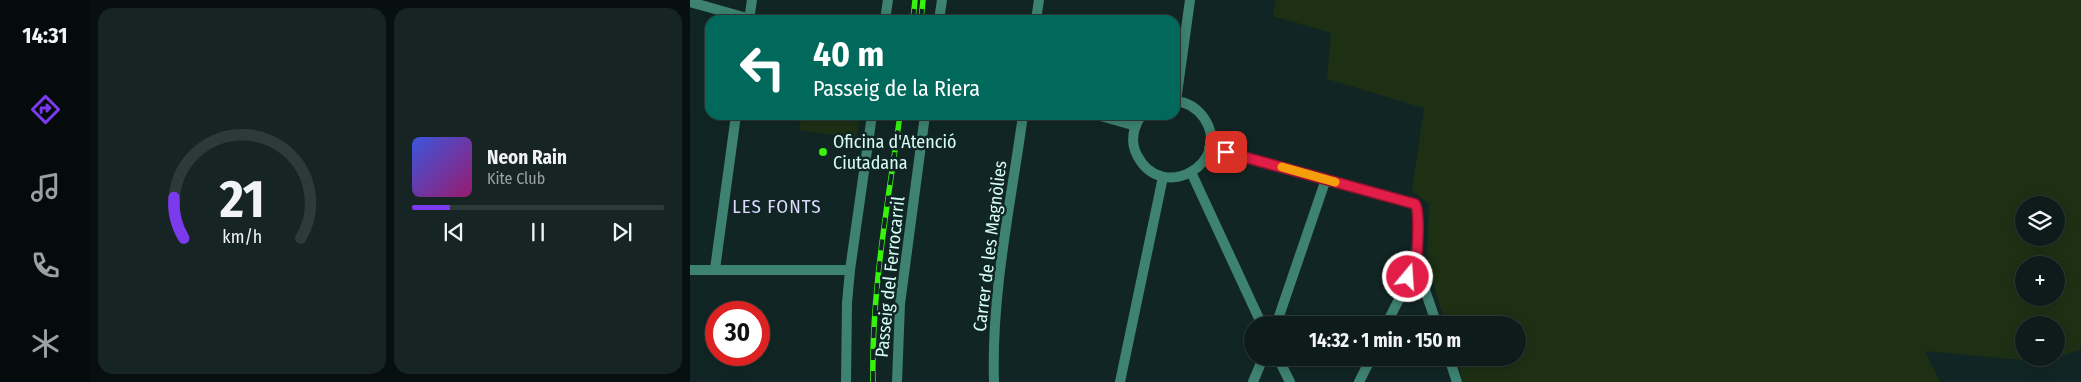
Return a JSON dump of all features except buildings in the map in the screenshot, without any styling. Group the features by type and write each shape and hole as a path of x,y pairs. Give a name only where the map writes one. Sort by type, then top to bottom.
{"street":[{"path":"750,15 752,0"},
{"path":"886,15 888,0"},
{"path":"940,15 942,0"},
{"path":"1037,15 1039,0"},
{"path":"1180,67 1190,0"},
{"path":"690,1 734,15"},
{"path":"1139,120 1136,126 1133,142 1139,160 1146,168 1163,177 1176,178 1191,172 1202,164 1209,148 1210,132 1201,114 1190,105 1180,102"},
{"path":"715,269 735,120"},
{"name":"Passeig del Ferrocarril","path":"846,382 847,303 850,270 871,120"},
{"name":"Passeig del Ferrocarril","path":"897,382 900,304 924,120"},
{"name":"Carrer de les Magnòlies","path":"994,382 996,315 1001,268 1022,120"},
{"path":"1114,120 1136,126"},
{"path":"1209,148 1415,204 1419,210 1416,261 1390,316"},
{"path":"1191,172 1258,316"},
{"path":"1120,382 1163,177"},
{"path":"1279,316 1326,179"},
{"path":"1416,261 1434,316"},
{"path":"690,270 850,270"},
{"path":"1253,382 1260,366"},
{"path":"1282,366 1290,382"},
{"path":"1359,382 1366,366"},
{"path":"1452,366 1457,382"}],"green space":[{"path":"1276,0 2081,0 2081,349 2065,355 2065,316 2015,316 2015,359 1925,351 1940,382 1463,382 1459,366 1526,366 1526,316 1443,316 1430,273 1427,253 1429,204 1412,191 1424,108 1327,79 1331,33 1273,16"},
{"path":"801,120 859,120 856,138 799,130"}],"railway":[{"path":"914,15 915,0"},
{"path":"922,15 923,0"},
{"path":"873,382 873,349 878,282 899,120"}],"slow traffic":[{"path":"1282,167 1335,182"}],"place":[{"name":"Oficina d'Atenció Ciutadana","path":"823,152"}],"district":[{"name":"LES FONTS","path":"777,206"}],"route":[{"path":"1226,152 1415,204 1419,210 1416,261 1408,277"}]}
